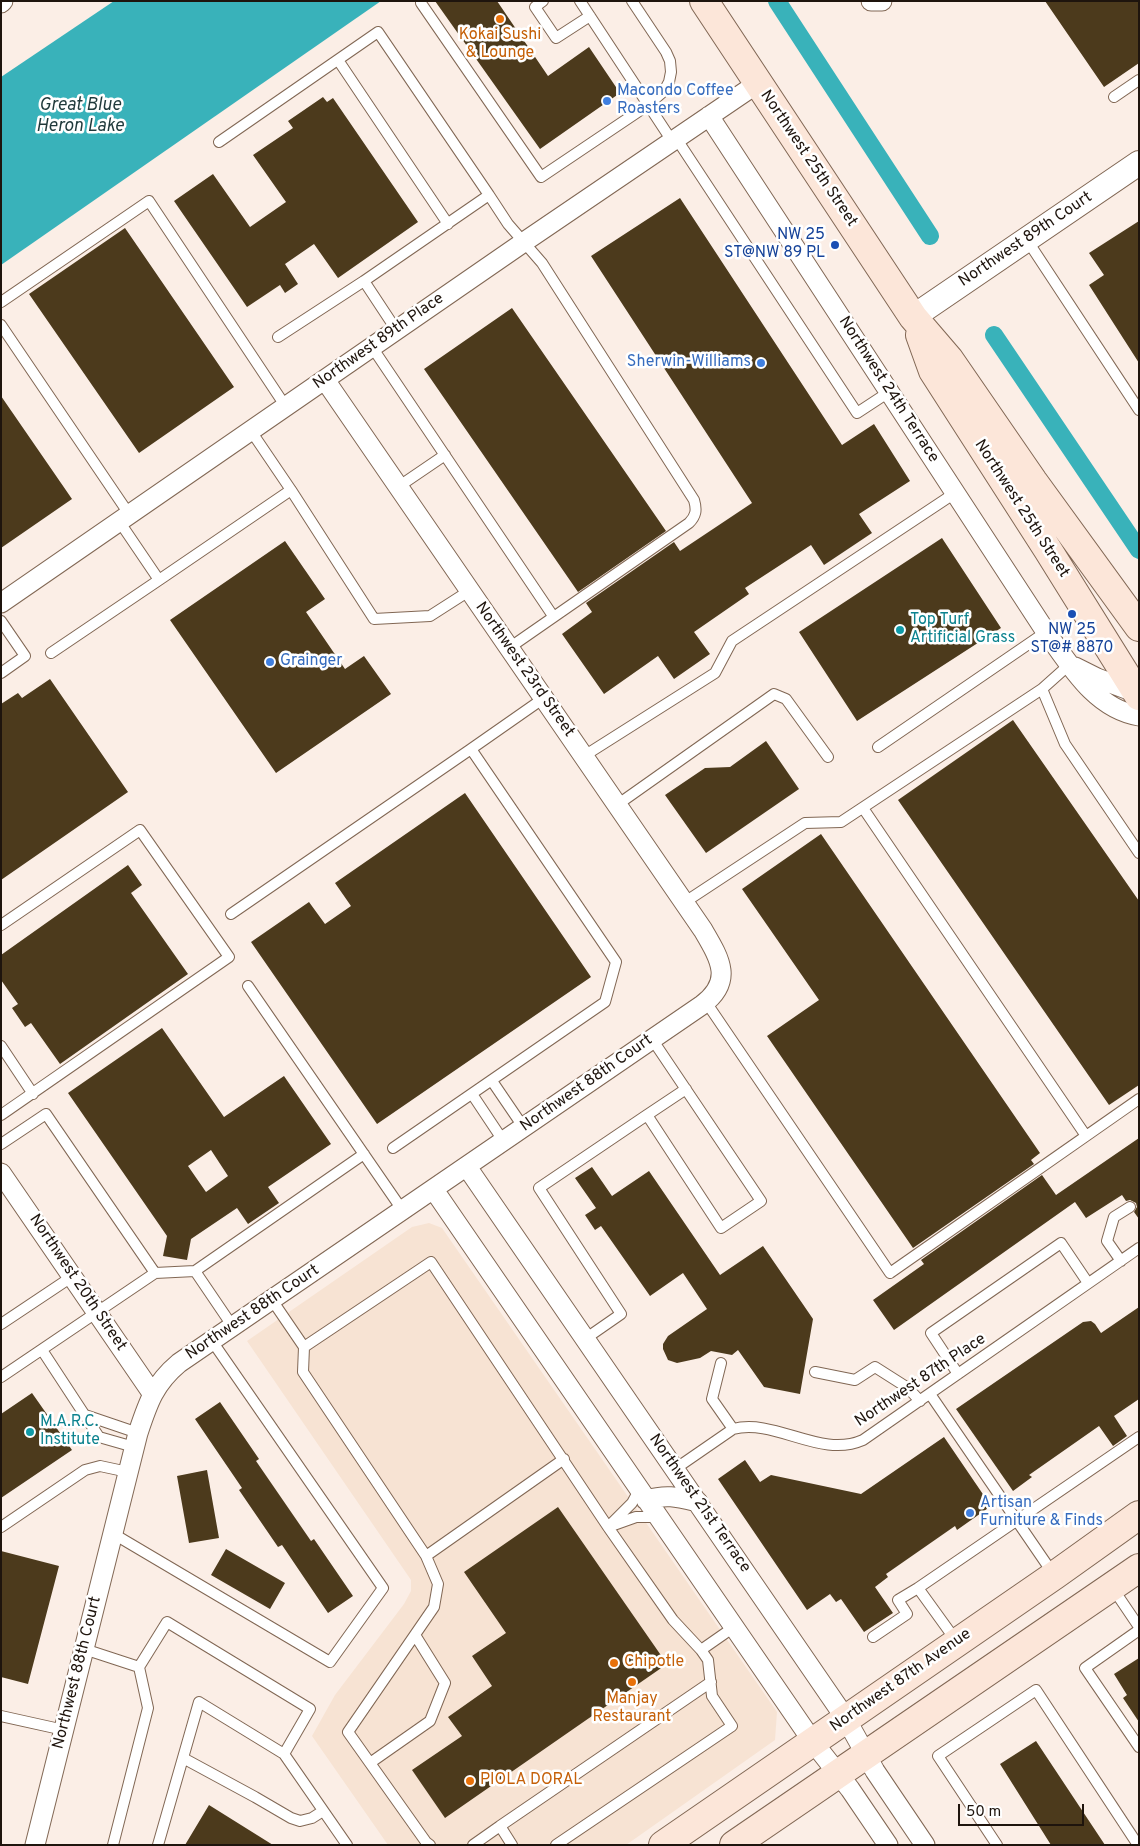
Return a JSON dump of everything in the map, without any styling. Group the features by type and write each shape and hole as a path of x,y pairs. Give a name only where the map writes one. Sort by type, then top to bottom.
{"main road":[{"name":"Northwest 25th Street","path":"704,1 913,317 948,359 1033,481 1139,627"},
{"name":"Northwest 25th Street","path":"913,317 933,370 1048,550 1138,700"},
{"name":"Northwest 87th Avenue","path":"663,1845 1129,1522"},
{"path":"1112,1586 1106,1567 1109,1551 1129,1522"},
{"path":"734,1845 1139,1568"}],"street":[{"path":"871,1 882,1"},
{"name":"Northwest 89th Place","path":"1,603 758,83"},
{"name":"Northwest 24th Terrace","path":"708,116 1046,632 1070,664 1138,700"},
{"name":"Northwest 89th Court","path":"913,317 1139,163"},
{"name":"Northwest 23rd Street","path":"325,380 685,902 720,961"},
{"name":"Northwest 88th Court","path":"35,1845 136,1440 152,1393 168,1372 706,1002 718,990 721,982 722,971 720,961"},
{"name":"Northwest 21st Terrace","path":"467,1167 846,1719 878,1776 925,1845"},
{"name":"Northwest 20th Street","path":"1,1173 152,1393"},
{"path":"434,1190 813,1742 850,1788 888,1845"},
{"path":"642,1494 673,1496 698,1502"}],"lane":[{"path":"543,1 535,7 556,38 590,16"},
{"path":"580,1 648,105 674,140 857,413 889,392"},
{"path":"421,3 541,178 648,105 664,91 669,82 671,72 670,61 666,52 632,1"},
{"path":"219,142 378,32 508,224 542,263 694,500 696,507 693,518 689,523 509,648"},
{"path":"338,60 448,224"},
{"path":"1114,96 1139,80"},
{"path":"278,337 364,281 489,195"},
{"path":"1,302 149,201 286,407"},
{"path":"1027,240 1139,410"},
{"path":"364,281 397,331"},
{"path":"1,325 124,517 160,580"},
{"path":"372,347 553,616"},
{"path":"251,431 374,619 430,616 469,591"},
{"path":"398,487 445,455"},
{"path":"51,652 291,490"},
{"path":"584,756 716,673 732,641 955,493"},
{"path":"1,621 25,656 1,673"},
{"path":"878,747 1046,632"},
{"path":"685,902 805,823 841,822 1042,688 1070,664"},
{"path":"1042,688 1065,744 1139,853"},
{"path":"617,805 774,694 786,699 828,757"},
{"path":"231,914 544,698"},
{"path":"393,1148 605,1002 616,962 470,749"},
{"path":"863,808 1086,1136"},
{"path":"1,925 140,830 228,957 1,1115"},
{"path":"248,986 403,1211"},
{"path":"706,1002 890,1273 1139,1099"},
{"path":"647,1115 721,1228 761,1201 652,1039"},
{"path":"1,1046 33,1094"},
{"path":"492,1081 524,1128"},
{"path":"585,1339 621,1314 539,1188 686,1089"},
{"path":"472,1094 504,1142"},
{"path":"1,1144 46,1114 156,1273"},
{"path":"1,1377 156,1273 195,1271 364,1154"},
{"path":"1122,1261 1107,1241 1114,1217 1130,1207"},
{"path":"958,1374 931,1333 1061,1243 1088,1283"},
{"name":"Northwest 87th Place","path":"674,1469 733,1429 742,1426 754,1426 830,1445 842,1446 863,1440 1139,1248"},
{"path":"304,1348 431,1262 673,1620 708,1660 712,1696 732,1726 556,1845"},
{"path":"195,1271 233,1327"},
{"path":"1,1324 72,1276"},
{"path":"272,1300 304,1348 303,1372 426,1556 438,1584 434,1607 348,1732 430,1845"},
{"path":"112,1533 330,1662 383,1588 212,1341"},
{"path":"42,1350 99,1437 136,1440"},
{"path":"721,1363 712,1399 733,1429"},
{"path":"815,1372 855,1380 876,1367 908,1388 920,1401"},
{"path":"930,1394 1055,1575"},
{"path":"85,1415 136,1440"},
{"path":"873,1636 907,1614 898,1600 1139,1437"},
{"path":"426,1556 564,1459"},
{"path":"1,1527 85,1470 100,1466 128,1472"},
{"path":"608,1526 642,1494"},
{"path":"608,1526 636,1517 658,1518"},
{"path":"1112,1586 1139,1628 1085,1668 1139,1748"},
{"path":"918,1588 957,1642"},
{"path":"113,1845 148,1708 140,1667 167,1622 310,1709 284,1754"},
{"path":"700,1650 734,1627"},
{"path":"370,1763 430,1721 445,1683 415,1635"},
{"path":"84,1649 140,1667"},
{"path":"473,1845 711,1682"},
{"path":"997,1845 938,1756 1036,1690 1138,1845"},
{"path":"158,1845 199,1702 284,1754 347,1845"},
{"path":"1,1716 64,1730"},
{"path":"183,1758 291,1818 300,1821 312,1818 323,1811"},
{"path":"500,1826 512,1845"}],"shaded area":[{"path":"429,1223 442,1228 777,1712 775,1740 626,1845 388,1845 312,1736 335,1695 404,1604 411,1591 411,1580 247,1341 412,1227"}],"water":[{"name":"Great Blue Heron Lake","path":"114,1 381,1 1,265 1,77"}],"building":[{"path":"435,1 497,1 548,76 589,47 620,93 540,149"},
{"path":"1045,1 1139,1 1139,63 1104,87"},
{"path":"323,97 327,102 333,98 418,222 338,278 314,244 285,264 298,284 285,293 280,285 247,307 174,201 213,174 250,227 286,202 253,155 293,128 288,121"},
{"path":"680,198 842,445 874,424 910,481 859,514 872,533 824,565 811,545 745,588 749,594 694,632 710,654 674,679 658,656 604,694 562,634 592,612 586,603 674,542 680,551 752,503 591,256"},
{"path":"1139,221 1139,363 1089,285 1104,275 1089,253"},
{"path":"125,228 234,387 139,453 29,294"},
{"path":"512,308 666,531 578,592 424,369"},
{"path":"1,396 72,499 1,548"},
{"name":"Top Turf Artificial Grass","path":"942,538 1001,628 857,721 799,632"},
{"name":"Grainger","path":"285,541 325,599 306,612 345,669 364,656 391,694 276,773 170,620"},
{"path":"50,679 128,792 1,880 1,704 18,693 22,698"},
{"path":"1013,720 1139,901 1139,1085 1109,1105 898,800"},
{"path":"766,741 799,789 706,853 665,795 705,768 730,767"},
{"path":"465,793 591,977 377,1124 251,942 309,902 325,924 351,906 335,883"},
{"path":"821,834 1040,1153 1031,1160 1034,1164 913,1248 767,1036 819,1000 742,889"},
{"path":"128,865 142,885 131,893 188,974 60,1064 31,1023 25,1027 12,1008 18,1004 1,980 1,955"},
{"path":"162,1028 224,1117 284,1076 331,1144 268,1187 279,1203 248,1224 237,1208 191,1239 187,1260 163,1256 167,1236 68,1093","holes":["211,1150 228,1176 206,1192 188,1166"]},
{"path":"1139,1138 1139,1219 1134,1212 1137,1207 1136,1203 1130,1200 1126,1201 1122,1195 1086,1218 1075,1202 894,1330 873,1300 924,1264 921,1260 1042,1175 1056,1195"},
{"path":"592,1167 612,1196 649,1171 720,1275 763,1246 813,1319 800,1394 764,1387 738,1350 732,1355 711,1351 700,1358 677,1363 668,1360 663,1344 668,1336 707,1309 683,1273 650,1296 601,1226 595,1230 585,1215 596,1208 575,1178"},
{"path":"1139,1307 1139,1399 1114,1416 1127,1436 1113,1446 1099,1426 1029,1475 1032,1477 1013,1491 956,1409 1083,1322 1091,1321 1101,1333"},
{"name":"M.A.R.C. Institute","path":"32,1393 72,1450 1,1498 1,1414"},
{"path":"220,1402 259,1459 256,1461 311,1541 314,1539 353,1596 328,1613 282,1545 278,1547 239,1490 242,1488 195,1419"},
{"path":"944,1437 991,1506 957,1530 955,1526 886,1574 888,1577 875,1587 893,1613 864,1632 841,1599 836,1602 830,1594 807,1610 718,1479 745,1460 760,1482 771,1475 861,1494"},
{"path":"207,1470 219,1538 189,1543 177,1476"},
{"path":"558,1507 667,1664 445,1818 412,1770 462,1736 448,1717 492,1686 472,1656 506,1633 464,1572"},
{"path":"226,1549 285,1583 270,1609 211,1575"},
{"path":"1,1551 59,1566 28,1684 1,1677"},
{"path":"1139,1658 1139,1722 1123,1698 1127,1695 1114,1674"},
{"path":"1036,1741 1105,1845 1051,1845 1000,1764"},
{"path":"209,1805 273,1845 185,1845"}],"waterway":[{"path":"777,1 930,236"},
{"path":"994,335 1139,550"}],"place":[{"name":"Kokai Sushi & Lounge","path":"500,19"},
{"name":"Macondo Coffee Roasters","path":"607,101"},
{"name":"NW 25 ST@NW 89 PL","path":"835,245"},
{"name":"Sherwin-Williams","path":"761,363"},
{"name":"NW 25 ST@# 8870","path":"1072,614"},
{"name":"Top Turf Artificial Grass","path":"900,630"},
{"name":"Grainger","path":"270,662"},
{"name":"M.A.R.C. Institute","path":"30,1432"},
{"name":"Artisan Furniture & Finds","path":"970,1513"},
{"name":"Chipotle","path":"614,1663"},
{"name":"Manjay Restaurant","path":"632,1682"},
{"name":"PIOLA DORAL","path":"470,1781"}]}
